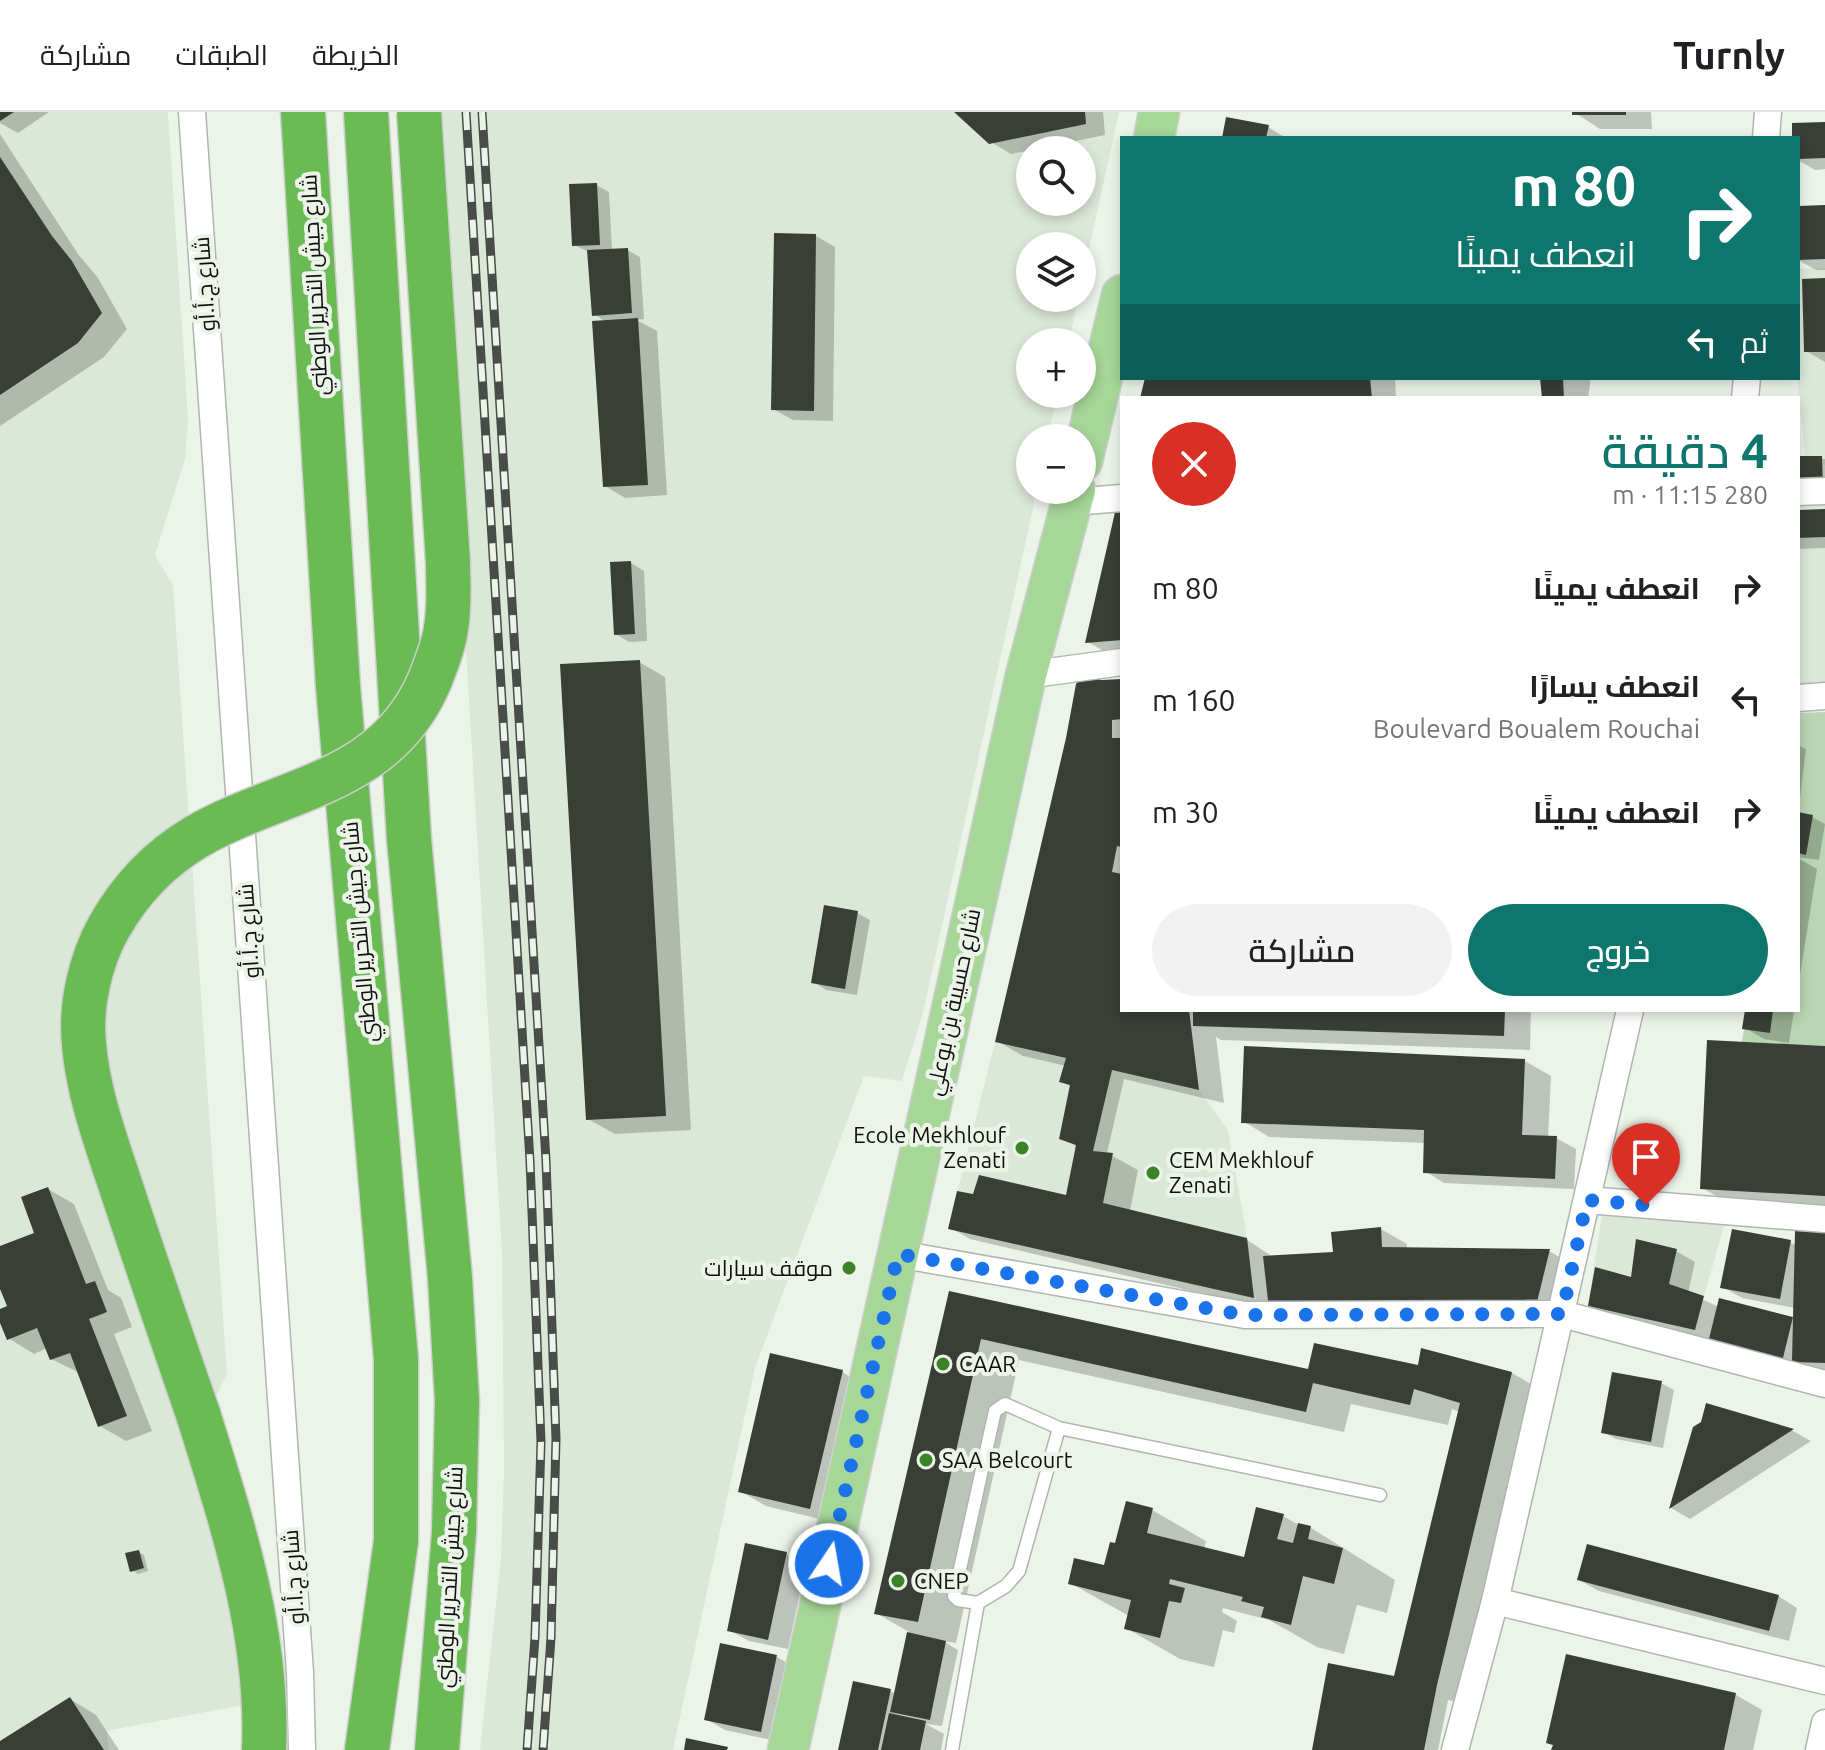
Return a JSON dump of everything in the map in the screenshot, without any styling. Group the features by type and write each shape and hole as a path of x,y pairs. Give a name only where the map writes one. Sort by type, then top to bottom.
{"highway":[{"name":"شارع جيش التحرير الوطني","path":"303,112 338,686 396,1359 396,1541 367,1750"},
{"name":"شارع جيش التحرير الوطني","path":"366,112 409,839 450,1278 457,1401 454,1532 437,1750"},
{"path":"264,1750 266,1713 240,1548 91,1087 83,1043 86,993 94,962 110,926 140,882 159,863 211,829 331,780 375,753 412,714 435,667 446,630 448,576 419,112"}],"main road":[{"path":"1154,136 1159,112"},
{"path":"1092,424 1120,318"},
{"name":"شارع حسيبة بن بوعلي","path":"788,1750 1026,675 1071,504"}],"street":[{"name":"شارع ج.أ.أو","path":"192,112 299,1657 302,1750"},
{"path":"1766,136 1768,112"},
{"path":"1800,492 1825,491"},
{"path":"1096,497 1120,498"},
{"path":"1026,675 1120,662"},
{"path":"1800,698 1825,696"},
{"path":"1455,1750 1495,1601 1630,1012"},
{"path":"1587,1200 1825,1219"},
{"path":"898,1254 1245,1315 1562,1314 1825,1384"},
{"path":"1495,1601 1825,1681"},
{"path":"1819,1750 1825,1723"}],"lane":[{"path":"1059,1428 1019,1571 1006,1586 978,1603 958,1600 954,1596 995,1411 1005,1404 1059,1428 1380,1495"},
{"path":"952,1750 978,1603"}],"shaded area":[{"path":"0,112 168,112 188,420 185,459 155,555 173,586 227,1374 213,1402 275,1699 106,1731 109,1750 0,1750"},
{"path":"434,112 1119,112 1093,232 1016,232 1016,312 1075,312 1072,328 1016,328 1016,408 1054,408 1051,424 1016,424 1016,504 1034,504 923,1013 902,1081 864,1076 755,1368 673,1750 480,1750 501,1557 504,1469 502,1254"},
{"path":"1825,268 1825,465 1806,466 1797,380 1800,380 1800,269"},
{"path":"1825,500 1825,692 1800,694 1800,501"},
{"path":"995,1042 1199,1090 1228,1130 1254,1298 948,1229"},
{"path":"1603,1208 1726,1219 1704,1296 1588,1306"}],"green space":[{"path":"1825,712 1825,1046 1742,1042 1747,1012 1800,1012 1800,713"}],"building":[{"path":"0,112 14,112 0,121"},
{"path":"954,112 1085,112 1086,124 989,144"},
{"path":"1572,112 1626,112 1626,115 1572,115"},
{"path":"1226,117 1269,125 1266,136 1222,136"},
{"path":"1825,122 1825,158 1800,159 1800,136 1792,136 1792,123"},
{"path":"0,157 72,261 102,313 78,343 0,395"},
{"path":"597,183 600,245 572,246 569,184"},
{"path":"1825,205 1825,259 1800,260 1800,206"},
{"path":"774,233 816,234 814,411 771,410"},
{"path":"628,248 632,313 592,316 587,250"},
{"path":"1825,278 1825,352 1804,352 1802,279"},
{"path":"638,318 648,485 603,487 592,321"},
{"path":"1144,380 1370,380 1372,396 1140,396"},
{"path":"1540,380 1563,380 1564,396 1542,396"},
{"path":"1800,456 1822,456 1823,485 1800,485"},
{"path":"1116,508 1120,508 1120,640 1085,643"},
{"path":"1825,509 1825,537 1800,538 1800,510"},
{"path":"631,561 635,634 614,635 610,562"},
{"path":"640,660 666,1116 586,1120 560,664"},
{"path":"1083,676 1120,679 1120,719 1112,720 1112,738 1120,738 1120,847 1117,846 1112,872 1120,874 1120,1012 1189,1012 1199,1090 1112,1070 1093,1151 1113,1153 1103,1203 1247,1238 1254,1298 948,1229 957,1191 973,1194 979,1175 1066,1195 1076,1145 1059,1139 1070,1085 1059,1082 1066,1058 995,1042 1076,684"},
{"path":"1800,812 1813,815 1806,855 1800,854"},
{"path":"824,905 858,911 845,989 811,983"},
{"path":"1193,1012 1505,1012 1504,1036 1193,1026"},
{"path":"1745,1012 1773,1012 1770,1033 1742,1029"},
{"path":"1707,1040 1825,1046 1825,1196 1700,1189"},
{"path":"1244,1046 1525,1059 1522,1135 1557,1136 1555,1179 1423,1173 1424,1130 1241,1123"},
{"path":"48,1187 86,1284 95,1281 107,1312 89,1319 127,1416 98,1427 70,1353 50,1360 37,1328 7,1340 0,1323 0,1309 7,1306 0,1289 0,1246 34,1233 21,1197"},
{"path":"1381,1227 1382,1247 1550,1249 1536,1306 1461,1301 1269,1309 1263,1256 1333,1252 1331,1232"},
{"path":"1732,1229 1791,1240 1780,1299 1720,1288"},
{"path":"1795,1231 1825,1232 1825,1363 1792,1362"},
{"path":"1636,1239 1677,1249 1669,1284 1704,1296 1695,1330 1588,1306 1595,1267 1631,1277"},
{"path":"949,1291 1308,1369 1314,1343 1418,1365 1421,1348 1512,1372 1424,1750 1312,1750 1328,1663 1394,1676 1460,1403 1414,1389 1410,1405 1313,1383 1306,1412 981,1339 918,1622 874,1614"},
{"path":"1719,1298 1793,1317 1782,1362 1708,1343"},
{"path":"770,1353 843,1370 810,1509 738,1492"},
{"path":"1612,1372 1662,1381 1651,1442 1601,1433"},
{"path":"1706,1403 1794,1429 1669,1509 1693,1427 1701,1422"},
{"path":"1126,1501 1153,1508 1147,1533 1244,1557 1256,1507 1284,1514 1277,1539 1293,1543 1298,1523 1311,1526 1308,1539 1343,1548 1334,1584 1303,1576 1291,1625 1261,1617 1264,1607 1241,1601 1243,1597 1170,1579 1169,1584 1185,1588 1181,1603 1169,1601 1160,1638 1124,1629 1131,1600 1068,1584 1074,1558 1104,1565 1110,1542 1115,1543"},
{"path":"745,1543 787,1552 768,1640 727,1631"},
{"path":"1587,1544 1779,1595 1769,1631 1577,1580"},
{"path":"139,1550 144,1568 130,1572 125,1553"},
{"path":"907,1632 946,1641 930,1720 890,1712"},
{"path":"720,1643 777,1655 761,1732 704,1720"},
{"path":"1566,1654 1736,1693 1724,1750 1551,1750 1553,1745 1546,1743"},
{"path":"853,1681 891,1689 878,1750 838,1750"},
{"path":"70,1697 104,1750 0,1750 0,1741"},
{"path":"889,1713 926,1721 920,1750 881,1750"},
{"path":"686,1738 728,1747 727,1750 684,1750"}],"railway":[{"path":"466,112 530,1161 541,1442 535,1637 527,1750"},
{"path":"482,112 546,1160 556,1439 551,1638 543,1750"}],"place":[{"name":"Ecole Mekhlouf Zenati","path":"1022,1148"},
{"name":"CEM Mekhlouf Zenati","path":"1153,1173"},
{"name":"موقف سيارات","path":"849,1268"},
{"name":"CAAR","path":"943,1364"},
{"name":"SAA Belcourt","path":"926,1460"},
{"name":"CNEP","path":"898,1581"}],"route":[{"path":"829,1564 898,1254 1245,1315 1562,1314 1587,1200 1646,1205"}]}
